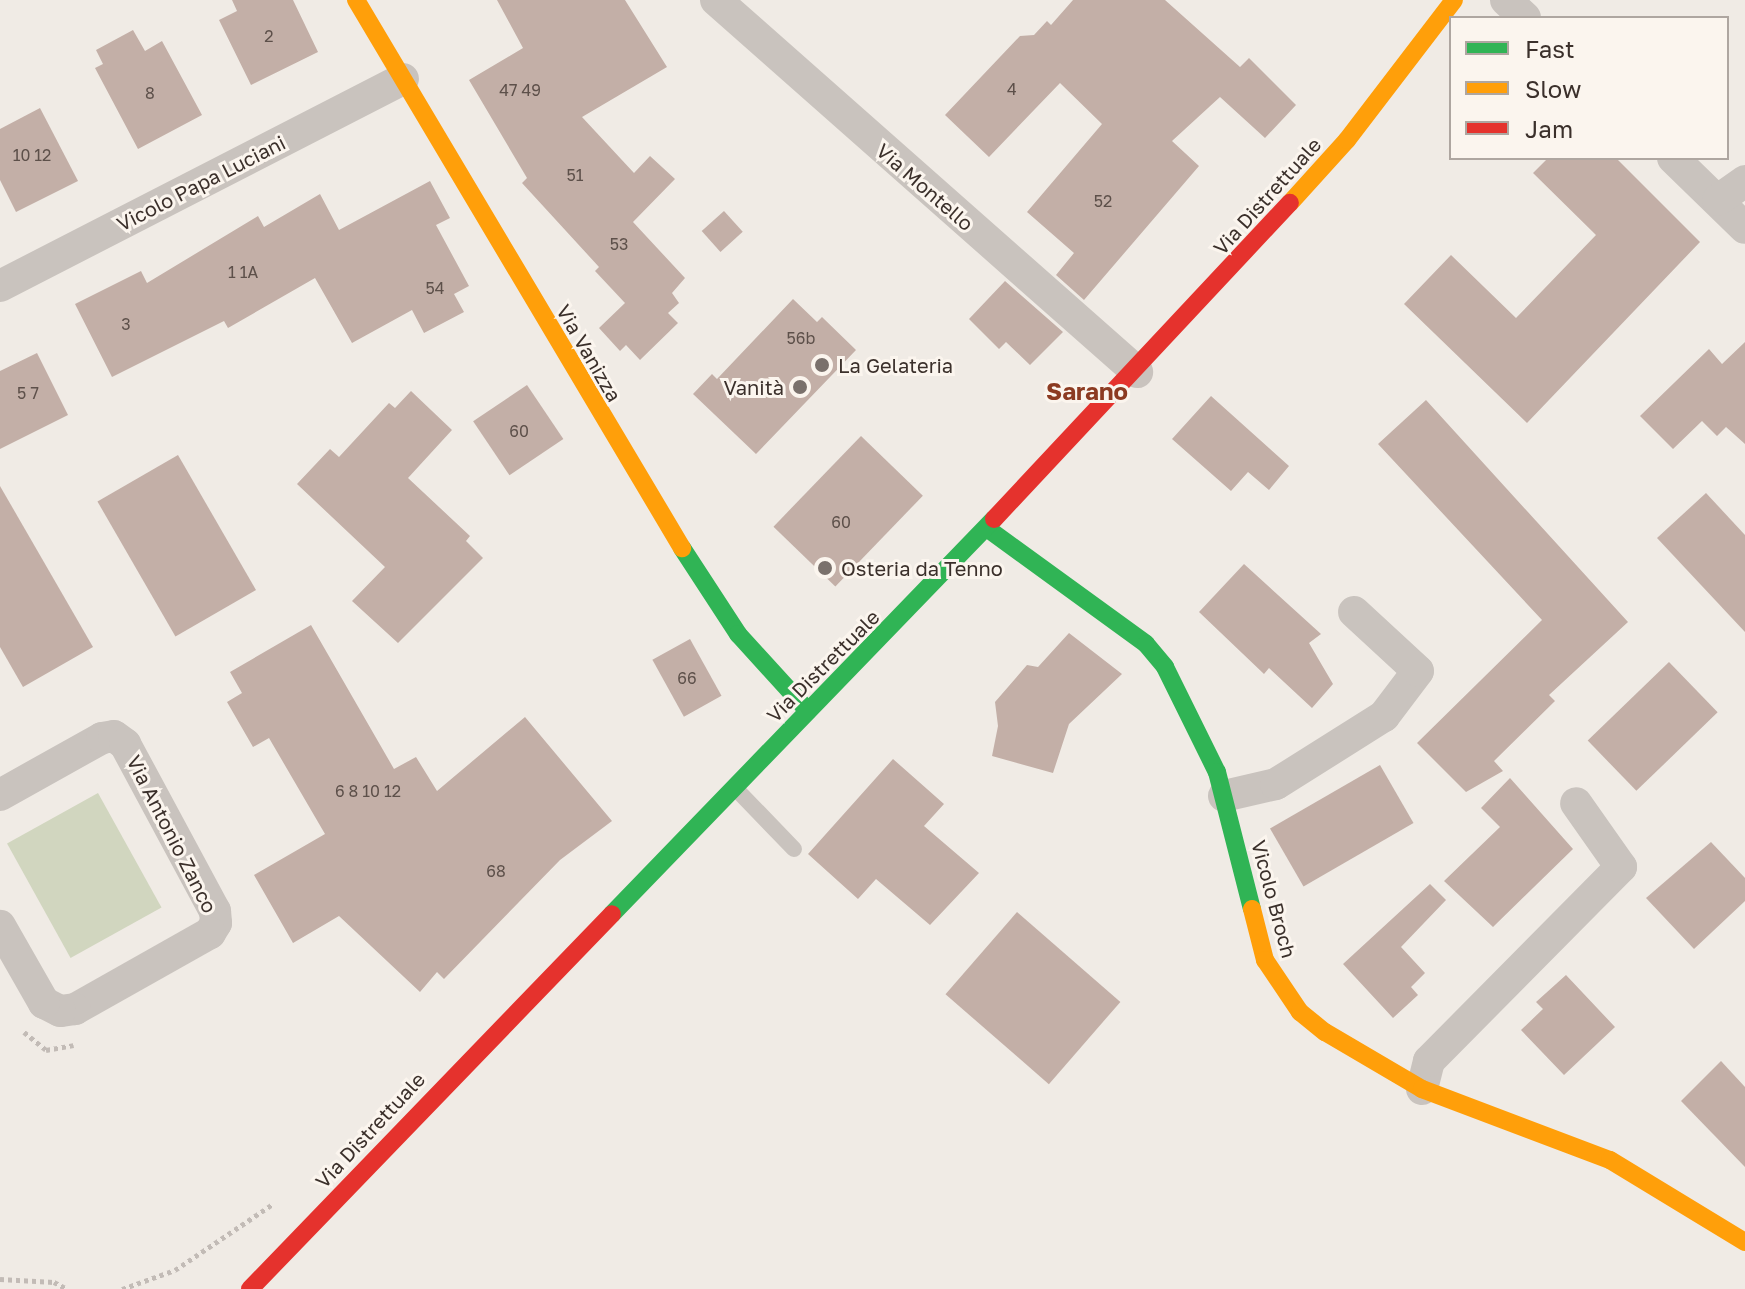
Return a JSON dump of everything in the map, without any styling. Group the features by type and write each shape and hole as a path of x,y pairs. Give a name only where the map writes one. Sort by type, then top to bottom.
{"street":[{"name":"Via Vanizza","path":"356,0 642,486 738,634 808,711"},
{"name":"Via Distrettuale","path":"299,1239 733,786 988,529 1137,372 1347,140 1454,0"},
{"path":"1506,0 1523,16"},
{"name":"Via Montello","path":"729,5 1137,372"},
{"name":"Vicolo Papa Luciani","path":"0,286 403,79"},
{"path":"1675,160 1745,228"},
{"path":"1718,200 1745,181"},
{"name":"Vicolo Broch","path":"988,529 1146,644 1181,693 1224,796 1265,960 1278,986 1325,1032 1422,1089 1610,1160 1745,1242"},
{"path":"1224,796 1276,784 1384,716 1418,671 1354,612"},
{"name":"Via Antonio Zanco","path":"0,795 102,738 114,736 133,758 215,911 216,923 210,933 75,1009 60,1011 44,1003 0,926"},
{"path":"1422,1089 1429,1061 1621,867 1576,803"},
{"path":"233,1281 299,1239"},
{"path":"250,1289 299,1239"}],"lane":[{"path":"733,786 794,849"}],"path":[{"path":"20,1025 27,1037 46,1050 69,1048 83,1040"},
{"path":"122,1289 175,1270 278,1201"},
{"path":"0,1279 54,1282 67,1289"}],"green space":[{"path":"98,793 162,908 71,958 7,843"}],"building":[{"path":"232,0 293,0 318,52 251,85 219,20 237,11"},
{"path":"497,0 625,0 667,67 582,117 634,173 650,156 675,179 633,222 685,278 672,293 679,303 668,313 678,323 640,360 626,345 620,351 599,328 625,303 595,271 599,267 522,183 527,178 469,80 523,48"},
{"path":"1073,0 1165,0 1240,67 1249,58 1296,105 1265,138 1220,97 1172,141 1199,166 1084,300 1056,275 1074,253 1027,212 1102,124 1060,83 989,157 945,115 1020,36 1034,35 1047,21 1051,25"},
{"path":"133,30 145,51 162,41 202,115 138,149 95,68 103,64 96,50"},
{"path":"40,108 78,181 16,212 0,180 0,129"},
{"path":"1546,160 1618,160 1700,242 1527,423 1404,304 1451,255 1516,318 1596,235 1533,173"},
{"path":"430,181 450,218 436,225 469,286 454,294 464,312 424,333 412,310 352,343 315,278 228,328 224,321 112,377 75,304 141,271 147,283 258,216 264,227 320,194 339,230"},
{"path":"724,211 743,232 720,252 702,231"},
{"path":"1005,281 1063,332 1030,365 1006,342 999,349 969,319"},
{"path":"793,299 817,322 822,317 856,350 756,454 693,394 712,374 717,379"},
{"path":"1745,342 1745,444 1726,427 1717,436 1702,421 1673,449 1640,416 1709,349 1722,364"},
{"path":"37,353 68,415 0,449 0,371"},
{"path":"527,385 563,439 509,475 473,421"},
{"path":"411,391 452,430 408,478 470,536 466,541 483,558 398,643 352,601 385,567 297,484 330,449 339,457 389,403 395,408"},
{"path":"1211,396 1289,466 1269,490 1248,472 1231,491 1172,439"},
{"path":"1426,400 1628,622 1549,695 1555,701 1494,761 1503,771 1466,792 1417,743 1542,620 1378,444"},
{"path":"861,436 923,496 835,586 773,527"},
{"path":"178,455 256,590 175,637 97,502"},
{"path":"0,486 93,647 23,687 0,647"},
{"path":"1706,493 1745,535 1745,632 1657,538"},
{"path":"1244,564 1321,634 1309,643 1333,684 1312,708 1269,668 1264,674 1199,612"},
{"path":"311,625 394,769 416,757 437,791 525,717 612,821 560,860 444,979 437,972 420,992 339,916 293,943 254,875 325,834 269,738 253,747 227,702 242,693 230,672"},
{"path":"1069,633 1122,674 1069,724 1053,773 992,756 998,726 995,702 1027,665 1038,667"},
{"path":"690,639 722,696 684,717 652,660"},
{"path":"1669,662 1718,712 1636,791 1588,740"},
{"path":"893,759 944,804 924,826 979,873 930,925 876,879 858,899 808,854"},
{"path":"1380,765 1414,823 1304,887 1270,829"},
{"path":"1510,778 1573,849 1493,927 1444,881 1500,827 1481,808"},
{"path":"1711,842 1745,878 1745,901 1694,949 1646,898"},
{"path":"1430,884 1446,900 1401,947 1425,973 1411,987 1418,995 1393,1018 1343,964"},
{"path":"1017,912 1120,1002 1049,1084 945,994"},
{"path":"1566,975 1615,1027 1564,1075 1521,1030 1543,1009 1536,1002"},
{"path":"1721,1061 1745,1087 1745,1167 1681,1101"}],"traffic: fast":[{"path":"612,914 994,519"},
{"path":"988,529 1146,644 1165,667 1217,772 1252,909"},
{"path":"682,548 738,634 808,711"}],"traffic: slow":[{"path":"356,0 682,548"},
{"path":"1290,203 1347,140 1454,0"},
{"path":"1252,909 1265,960 1300,1012 1325,1032 1422,1089 1610,1160 1745,1242"}],"traffic: jam":[{"path":"994,519 1290,203"},
{"path":"250,1289 612,914"}],"place":[{"name":"La Gelateria","path":"822,365"},
{"name":"Vanità","path":"800,387"},
{"name":"Osteria da Tenno","path":"825,568"}],"district":[{"name":"Sarano","path":"1087,391"}]}
